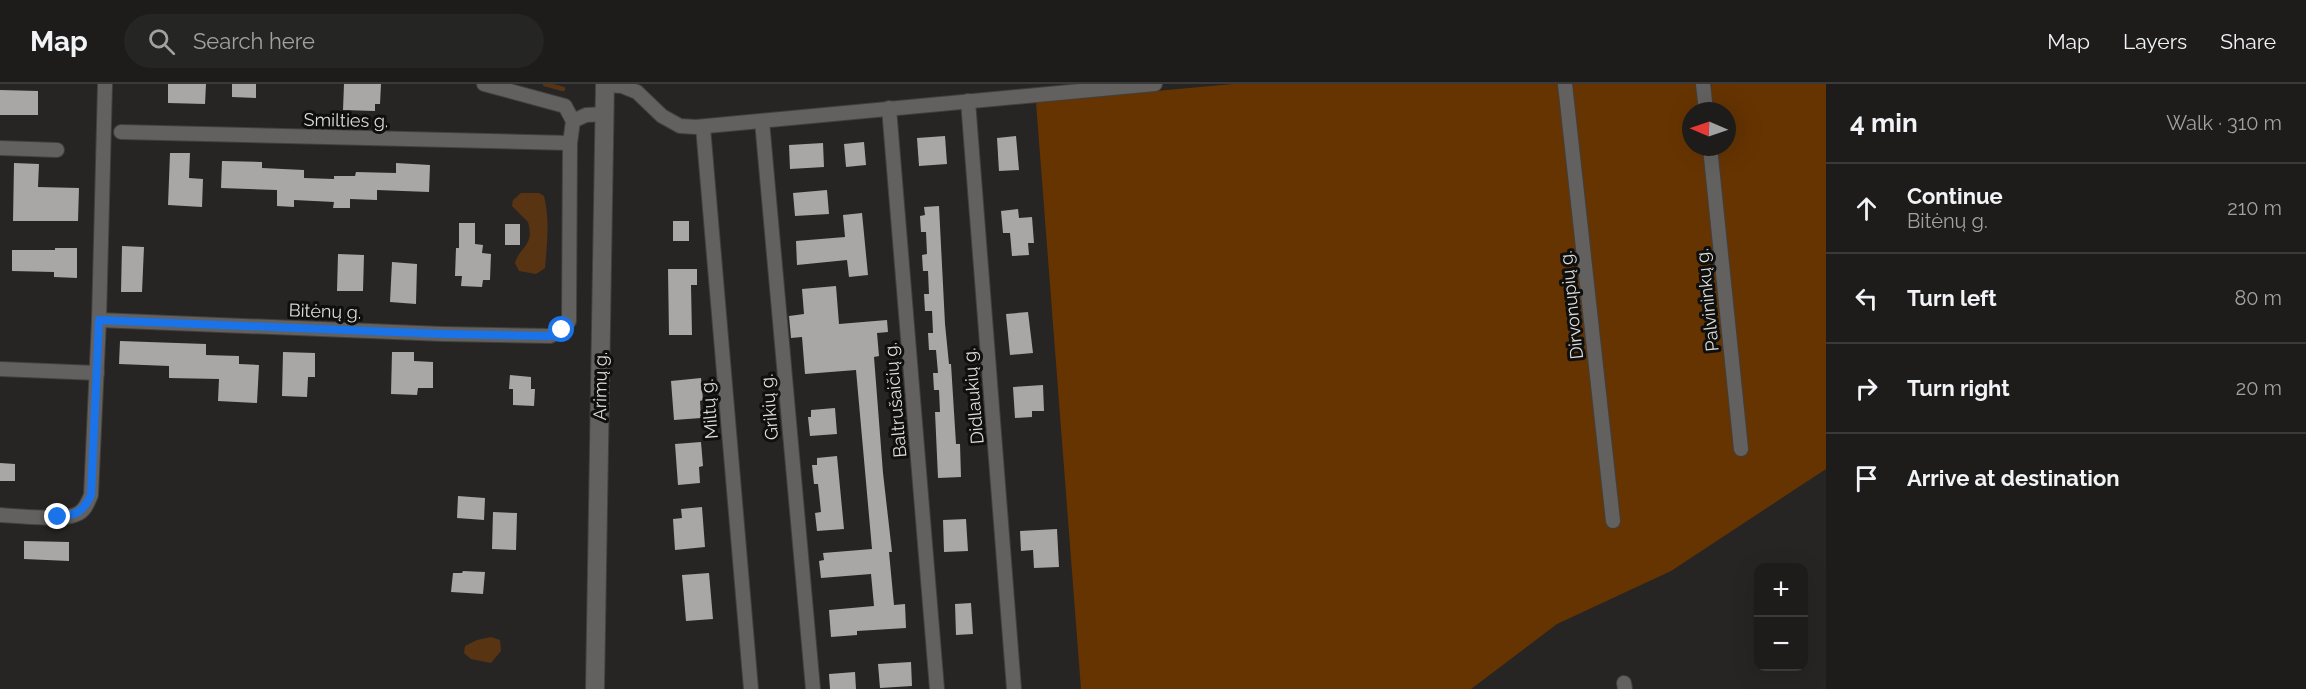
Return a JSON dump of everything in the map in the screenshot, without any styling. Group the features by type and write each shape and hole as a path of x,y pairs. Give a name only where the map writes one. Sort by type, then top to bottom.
{"main road":[{"name":"Arimų g.","path":"595,689 605,85"}],"street":[{"path":"0,515 58,517 77,515 86,507 91,495 99,320 105,84"},
{"path":"484,84 565,106 573,121 570,143"},
{"path":"605,85 622,86 637,92 662,116 680,126 703,127 1155,84"},
{"name":"Dirvonupių g.","path":"1565,84 1613,521"},
{"path":"1703,84 1705,102"},
{"name":"Didlaukių g.","path":"968,101 1014,689"},
{"name":"Baltrušaičių g.","path":"889,108 937,689"},
{"path":"573,121 586,115 604,114"},
{"name":"Grikių g.","path":"762,121 813,689"},
{"name":"Miltų g.","path":"703,127 751,689"},
{"name":"Smilties g.","path":"121,132 570,143"},
{"name":"Bitėnų g.","path":"99,320 550,336 562,330 569,321 570,143"},
{"path":"0,148 57,150"},
{"name":"Palvininkų g.","path":"1711,156 1741,449"},
{"path":"0,369 97,373"}],"shaded area":[{"path":"1233,84 1826,84 1826,469 1671,571 1557,624 1471,689 1081,689 1036,102"},
{"path":"521,193 539,193 544,196 546,205 548,232 545,268 536,274 519,271 515,263 530,236 528,222 512,206 513,200"},
{"path":"491,637 500,640 501,651 491,663 471,659 464,653 465,646"}],"building":[{"path":"168,84 206,84 205,104 168,103"},
{"path":"232,84 256,84 256,98 232,97"},
{"path":"344,84 381,84 380,104 375,104 375,111 343,110"},
{"path":"0,90 38,91 38,115 0,115"},
{"path":"945,136 947,164 919,166 917,138"},
{"path":"1016,136 1019,170 999,171 997,138"},
{"path":"864,142 866,165 846,167 844,144"},
{"path":"823,143 824,167 790,169 789,145"},
{"path":"170,153 190,153 189,178 203,179 202,207 168,205"},
{"path":"222,161 262,162 262,168 304,170 304,178 334,179 334,176 355,176 356,172 396,173 396,163 430,165 429,192 377,190 377,200 350,199 350,208 333,208 334,202 294,200 294,207 277,206 277,190 221,188"},
{"path":"14,163 39,164 38,187 79,188 78,221 13,221"},
{"path":"827,190 829,214 795,216 793,193"},
{"path":"939,206 945,324 949,364 951,364 956,444 960,444 961,477 938,478 935,412 940,412 939,390 934,390 933,373 938,373 936,350 929,350 928,333 933,333 932,311 925,311 924,294 929,294 928,271 923,271 922,255 927,254 926,232 921,232 920,216 925,215 924,207"},
{"path":"1018,209 1019,218 1032,217 1034,243 1028,243 1029,255 1012,256 1010,233 1003,233 1001,211"},
{"path":"862,213 868,275 849,277 847,260 797,265 796,241 845,237 843,215"},
{"path":"673,221 689,221 689,241 673,241"},
{"path":"459,223 475,223 475,244 483,245 482,253 491,254 490,280 483,280 482,287 461,286 462,276 455,276 456,248 459,248"},
{"path":"505,224 520,224 520,245 505,245"},
{"path":"122,246 144,247 142,292 121,292"},
{"path":"55,248 77,248 77,278 54,277 54,272 12,271 12,250 55,250"},
{"path":"338,254 364,255 363,291 337,291"},
{"path":"392,262 417,264 416,304 390,302"},
{"path":"668,269 697,269 697,285 691,285 692,335 669,335"},
{"path":"836,286 839,324 887,320 888,332 877,333 879,356 874,357 892,552 889,552 894,605 905,604 906,628 857,631 857,635 831,637 829,610 874,606 871,574 821,578 819,561 824,560 823,553 872,549 856,370 805,374 802,337 791,338 789,316 804,314 802,289"},
{"path":"1028,312 1033,353 1010,355 1006,314"},
{"path":"120,341 206,344 206,355 239,356 239,364 259,365 257,403 218,401 219,379 169,378 169,366 119,364"},
{"path":"283,352 315,353 315,377 308,377 307,397 282,396"},
{"path":"392,352 414,352 414,361 433,362 433,388 418,388 417,395 391,394"},
{"path":"510,375 531,377 531,389 535,389 534,406 513,405 513,389 509,389"},
{"path":"701,378 703,400 700,401 701,418 674,420 671,381"},
{"path":"1043,385 1044,411 1032,411 1032,417 1015,418 1013,387"},
{"path":"835,408 837,434 810,436 808,417 811,417 811,410"},
{"path":"701,442 703,466 699,467 700,483 678,485 675,444"},
{"path":"837,456 844,529 817,531 815,513 821,512 818,484 814,484 812,465 817,465 817,458"},
{"path":"0,463 15,464 15,481 0,481"},
{"path":"458,496 485,498 484,520 457,518"},
{"path":"702,507 705,547 675,550 673,519 682,518 681,509"},
{"path":"493,512 517,513 516,550 492,549"},
{"path":"966,519 968,551 944,552 943,520"},
{"path":"1057,529 1059,567 1034,568 1033,550 1021,551 1020,531"},
{"path":"24,541 69,542 69,561 24,559"},
{"path":"485,572 483,594 451,592 453,573"},
{"path":"709,573 713,619 686,621 682,575"},
{"path":"971,603 973,634 956,635 955,604"},
{"path":"911,662 912,686 880,688 878,664"},
{"path":"855,672 856,689 830,689 829,674"}],"waterway":[{"path":"545,84 563,89"}],"route":[{"path":"58,517 77,515 86,507 91,495 99,320 443,334 550,336 562,330"}]}
